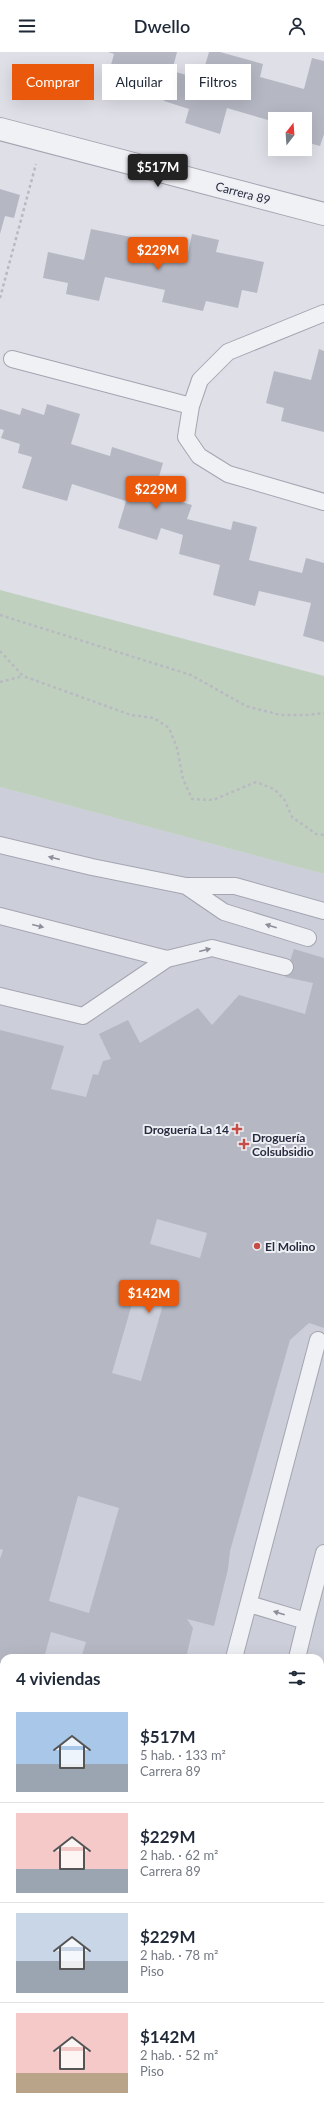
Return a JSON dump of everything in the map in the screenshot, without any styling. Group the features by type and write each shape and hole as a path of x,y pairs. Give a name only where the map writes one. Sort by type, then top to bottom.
{"street":[{"name":"Carrera 89","path":"0,129 324,214"}],"lane":[{"path":"324,313 228,352 200,380 191,406 186,437 199,456 228,474 324,502"},
{"path":"12,359 191,406"},
{"path":"0,845 92,867 186,886 235,886 324,911"},
{"path":"186,886 224,912 308,938"},
{"path":"0,916 167,959"},
{"path":"0,996 83,1016 167,959 212,948 285,967"},
{"path":"235,1654 318,1340"},
{"path":"298,1654 324,1553"},
{"path":"249,1604 306,1621"}],"path":[{"path":"0,298 43,140"},
{"path":"0,615 190,675 246,706 280,715 306,716 324,713"},
{"path":"0,651 23,676 131,715 154,718 169,728 177,748 183,779 192,799 213,800 256,782 274,789 284,799 292,817 316,834 324,836"},
{"path":"0,682 23,676"}],"shaded area":[{"path":"0,787 324,874 324,1654 0,1654"}],"green space":[{"path":"0,590 324,676 324,874 0,787"}],"building":[{"path":"108,52 177,52 174,64 111,64 114,54"},
{"path":"209,52 220,52 263,64 260,77 304,89 312,58 324,61 324,134 320,146 312,144 312,112 268,112 268,120 227,108 220,134 185,123 189,109 164,101 177,100 177,72 185,75 185,100 251,100 251,64 205,64"},
{"path":"0,189 20,195 14,218 5,216 0,234"},
{"path":"91,229 136,238 133,251 186,262 192,234 219,240 216,252 264,262 257,293 242,290 238,308 206,301 203,311 162,302 165,290 105,277 99,301 66,294 68,283 43,278 48,252 84,260"},
{"path":"319,349 324,351 324,432 281,421 284,408 266,403 274,371 311,380"},
{"path":"47,404 80,414 71,444 110,456 112,447 163,463 154,494 192,505 187,519 231,530 233,521 257,527 249,560 302,573 306,558 324,563 324,642 303,636 311,603 259,591 255,606 213,595 220,565 179,554 183,535 161,528 157,540 118,528 126,501 72,484 67,501 22,488 32,457 18,453 20,444 1,438 4,430 0,429 0,409 20,415 22,408 44,415"},
{"path":"294,949 324,958 324,1328 309,1323 290,1340 230,1551 228,1569 214,1626 187,1619 193,1628 187,1654 82,1654 86,1642 51,1632 45,1654 0,1654 0,1559 3,1550 0,1549 0,1030 64,1046 51,1089 86,1097 93,1074 98,1075 103,1061 111,1059 99,1034 128,1020 140,1043 198,1008 212,1025 239,995 305,1014 313,983 285,977","holes":["157,1219 207,1233 200,1258 150,1244","138,1283 167,1291 141,1381 112,1373","78,1496 119,1508 89,1613 49,1601"]}],"place":[{"name":"Droguería La 14","path":"237,1129"},
{"name":"Droguería Colsubsidio","path":"244,1144"},
{"name":"El Molino","path":"257,1246"}]}
